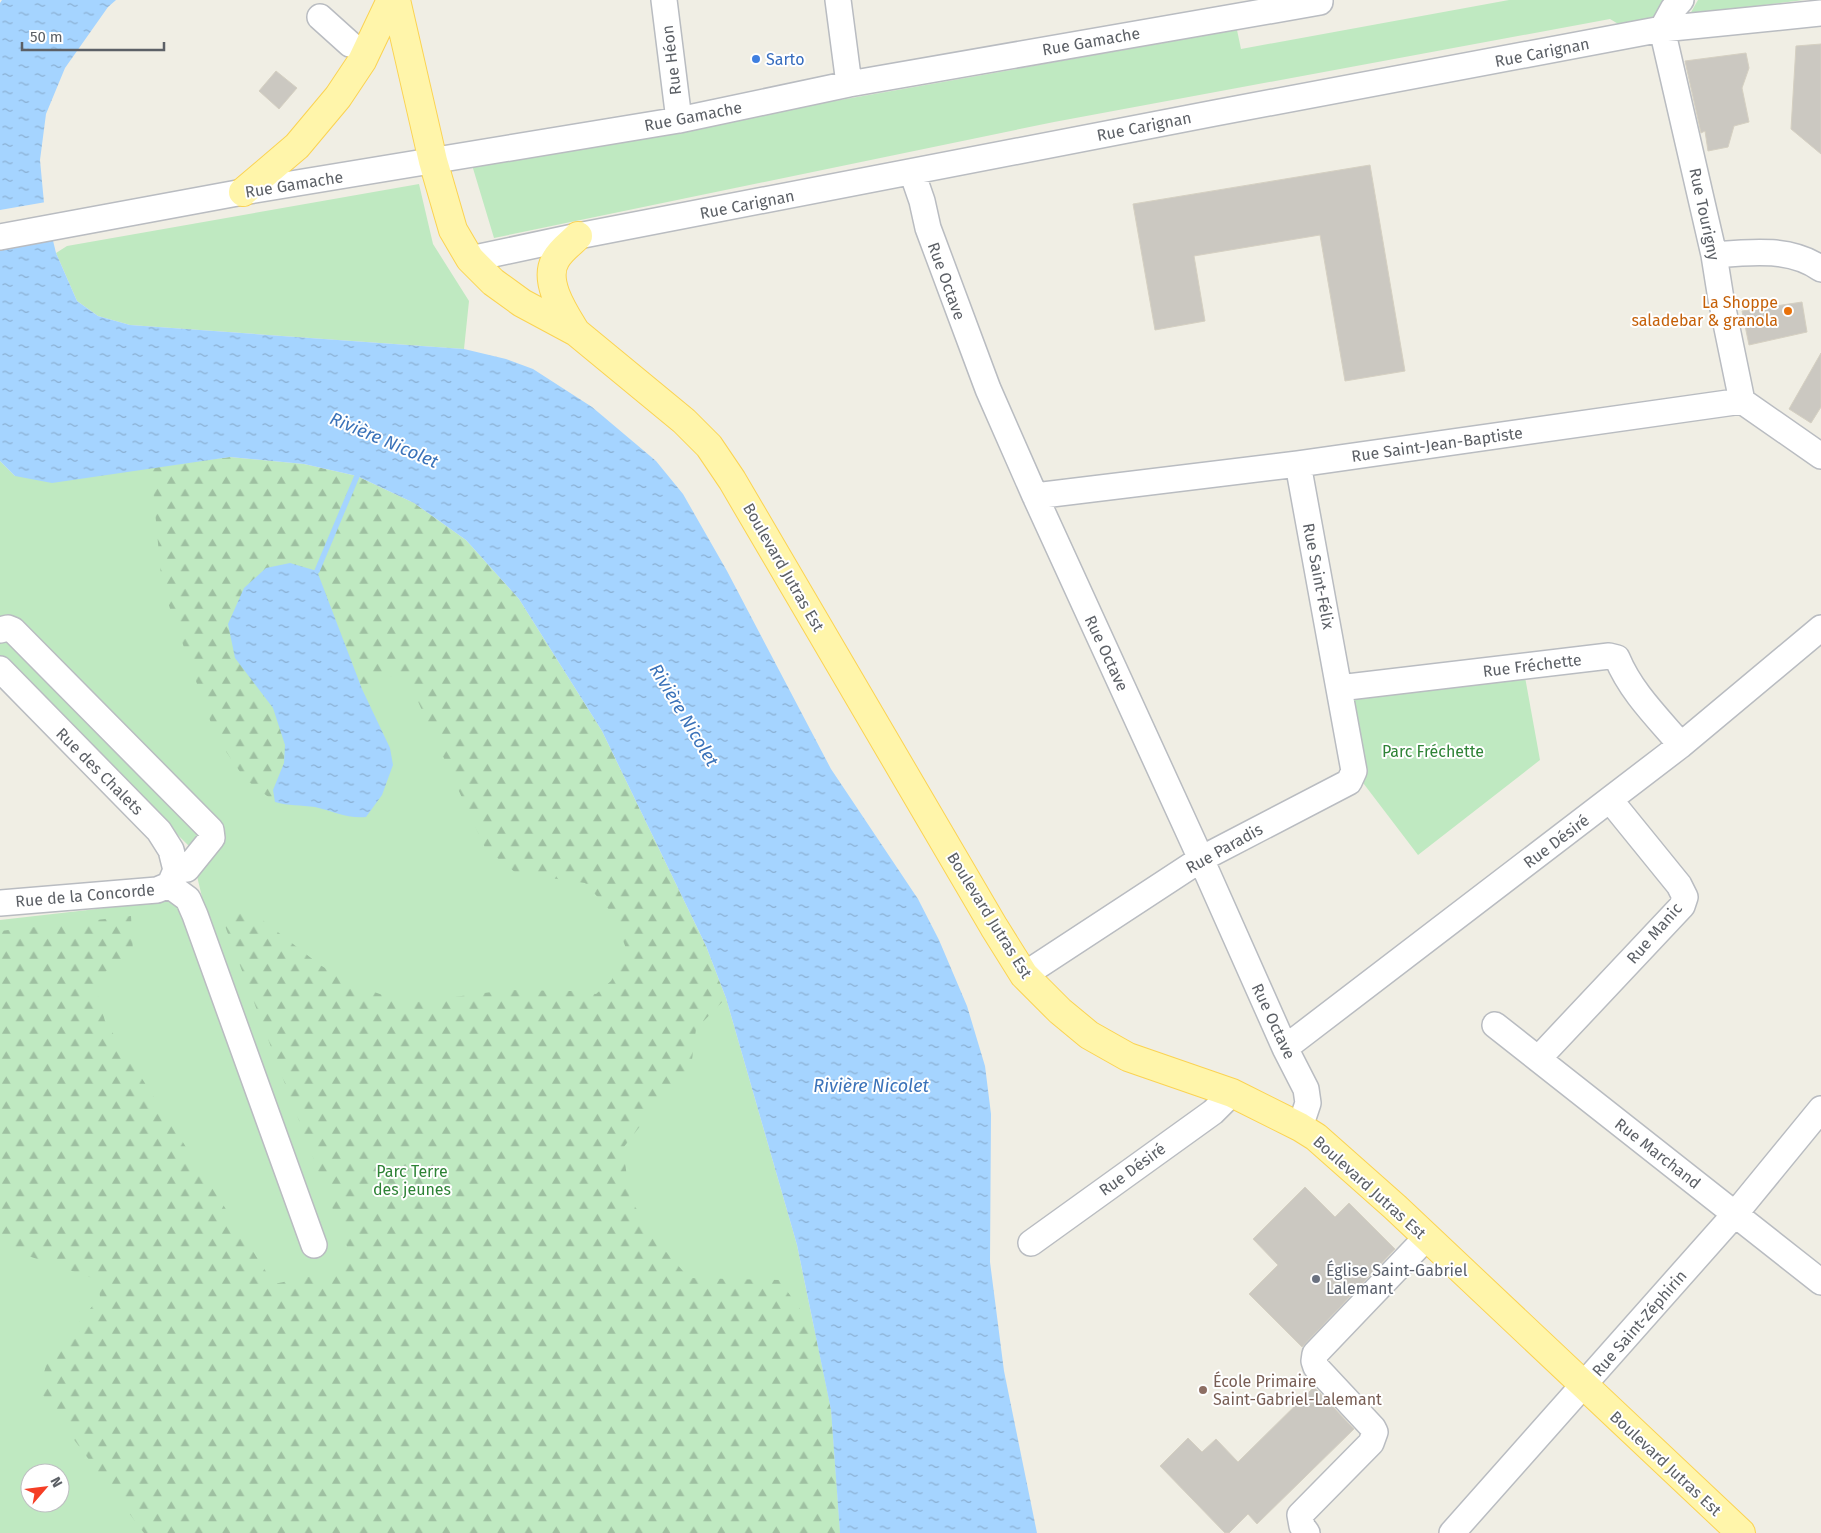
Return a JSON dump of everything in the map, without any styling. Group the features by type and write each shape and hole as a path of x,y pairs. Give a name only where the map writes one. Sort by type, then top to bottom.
{"main road":[{"path":"243,192 297,146 338,96 362,61 391,0"},
{"name":"Boulevard Jutras Est","path":"396,0 433,161 453,230 470,259 493,282 522,303 576,332 684,421 709,446 728,473 1024,975 1060,1011 1089,1035 1128,1057 1232,1093 1316,1137 1427,1237 1741,1533"},
{"path":"576,332 563,310 552,283 555,260 578,236"}],"street":[{"name":"Rue Héon","path":"664,0 678,120"},
{"path":"838,0 849,84"},
{"path":"1662,29 1673,9 1681,0"},
{"name":"Rue Gamache","path":"0,237 243,192 678,120 849,84 1320,1"},
{"name":"Rue Carignan","path":"470,259 578,236 1214,113 1662,29 1821,13"},
{"path":"320,17 350,44"},
{"name":"Rue Tourigny","path":"1662,29 1714,255 1742,401"},
{"name":"Rue Octave","path":"912,172 922,201 928,228 988,388 1035,496 1202,858 1285,1048 1306,1089 1308,1103 1300,1127"},
{"path":"1714,255 1778,253 1811,261 1821,269"},
{"path":"1742,401 1821,456"},
{"name":"Rue Saint-Jean-Baptiste","path":"1035,496 1298,464 1742,401"},
{"name":"Rue Saint-Félix","path":"1298,464 1339,688"},
{"name":"Rue de la Concorde","path":"0,630 8,628 13,630 211,830 212,838 187,869 172,877 157,890 0,903"},
{"name":"Rue Désiré","path":"1285,1048 1681,745 1821,628"},
{"name":"Rue Fréchette","path":"1339,688 1609,656 1617,658 1624,674 1634,689 1681,745"},
{"name":"Rue des Chalets","path":"0,669 159,831 171,850 172,877"},
{"name":"Rue Paradis","path":"1024,975 1202,858 1349,782 1354,771 1339,688"},
{"name":"Rue Manic","path":"1538,1059 1682,906 1685,897 1679,885 1610,800"},
{"path":"172,877 188,899 195,915 314,1245"},
{"name":"Rue Marchand","path":"1495,1025 1821,1282"},
{"name":"Rue Désiré","path":"1031,1243 1213,1112 1232,1093"},
{"name":"Rue Saint-Zéphirin","path":"1452,1533 1735,1214 1821,1109"},
{"path":"1304,1524 1371,1443 1375,1432 1316,1367 1314,1361 1315,1354 1427,1237"}],"green space":[{"path":"1509,0 1668,0 1656,16 1620,25 1610,19 1054,122 494,238 472,165 1237,30 1241,49"},
{"path":"1698,0 1804,0 1690,14"},
{"path":"419,184 433,244 469,301 464,349 130,325 98,316 77,301 56,253 67,246"},
{"name":"Parc Terre des jeunes","path":"230,457 726,998 797,1245 831,1410 840,1533 0,1533 0,920 202,897 190,847 0,660 0,461 15,476 151,468"},
{"name":"Parc Terre des jeunes","path":"230,457 304,464 357,476 414,503 466,540 519,599 602,731 706,946 726,998 696,1029 690,1075 645,1120 623,1148 630,1199 661,1246 689,1278 779,1280 814,1328 831,1410 840,1533 144,1533 60,1421 39,1389 48,1359 100,1297 98,1280 11,1250 0,1251 0,931 131,916 133,952 94,982 105,1021 274,1284 336,1271 349,1252 225,926 233,915 242,909 252,912 320,965 356,986 392,998 416,1002 507,990 571,991 596,994 611,981 627,951 613,914 585,883 516,873 485,848 410,684 394,675 362,689 316,571 252,680 274,708 285,745 284,763 273,790 275,802 245,779 216,737 162,586 151,468"},
{"name":"Parc Fréchette","path":"1523,666 1540,760 1418,855 1354,771 1339,688"}],"water":[{"name":"Rivière Nicolet","path":"2,0 116,0 108,7 65,68 46,114 40,160 44,203 56,253 77,301 98,316 130,325 464,349 506,359 533,369 592,407 656,461 683,494 727,571 831,769 918,899 939,940 967,1006 985,1066 991,1114 990,1262 1004,1371 1037,1533 840,1533 831,1410 797,1245 726,998 706,946 602,731 519,599 466,540 414,503 357,476 304,464 230,457 52,483 15,476 0,461 0,3"},
{"path":"290,563 317,571 362,689 390,748 393,765 382,795 366,817 353,817 315,807 275,802 273,790 284,763 285,745 273,708 235,658 228,624 244,588 266,568"}],"pier":[{"path":"46,202 55,237 0,247 0,210"}],"building":[{"path":"1821,44 1821,154 1791,129 1796,46"},
{"path":"1746,53 1749,68 1742,88 1749,122 1734,126 1728,147 1708,151 1705,131 1701,133 1685,61"},
{"path":"276,71 297,88 279,109 259,91"},
{"path":"1370,165 1405,371 1345,381 1320,235 1194,256 1205,321 1155,330 1133,204"},
{"path":"1802,302 1807,332 1749,345 1742,311"},
{"path":"1821,353 1821,407 1811,423 1789,409"},
{"name":"Église Saint-Gabriel Lalemant","path":"1305,1187 1335,1217 1349,1203 1395,1249 1302,1347 1249,1294 1278,1265 1253,1239"},
{"path":"1314,1387 1354,1429 1257,1524 1248,1514 1229,1533 1225,1533 1160,1466 1188,1438 1202,1452 1216,1439 1238,1462"}],"waterway":[{"path":"317,571 357,476"}],"place":[{"name":"Sarto","path":"756,59"},
{"name":"La Shoppe saladebar & granola","path":"1788,311"},
{"name":"Église Saint-Gabriel Lalemant","path":"1316,1279"},
{"name":"École Primaire Saint-Gabriel-Lalemant","path":"1203,1390"}]}
